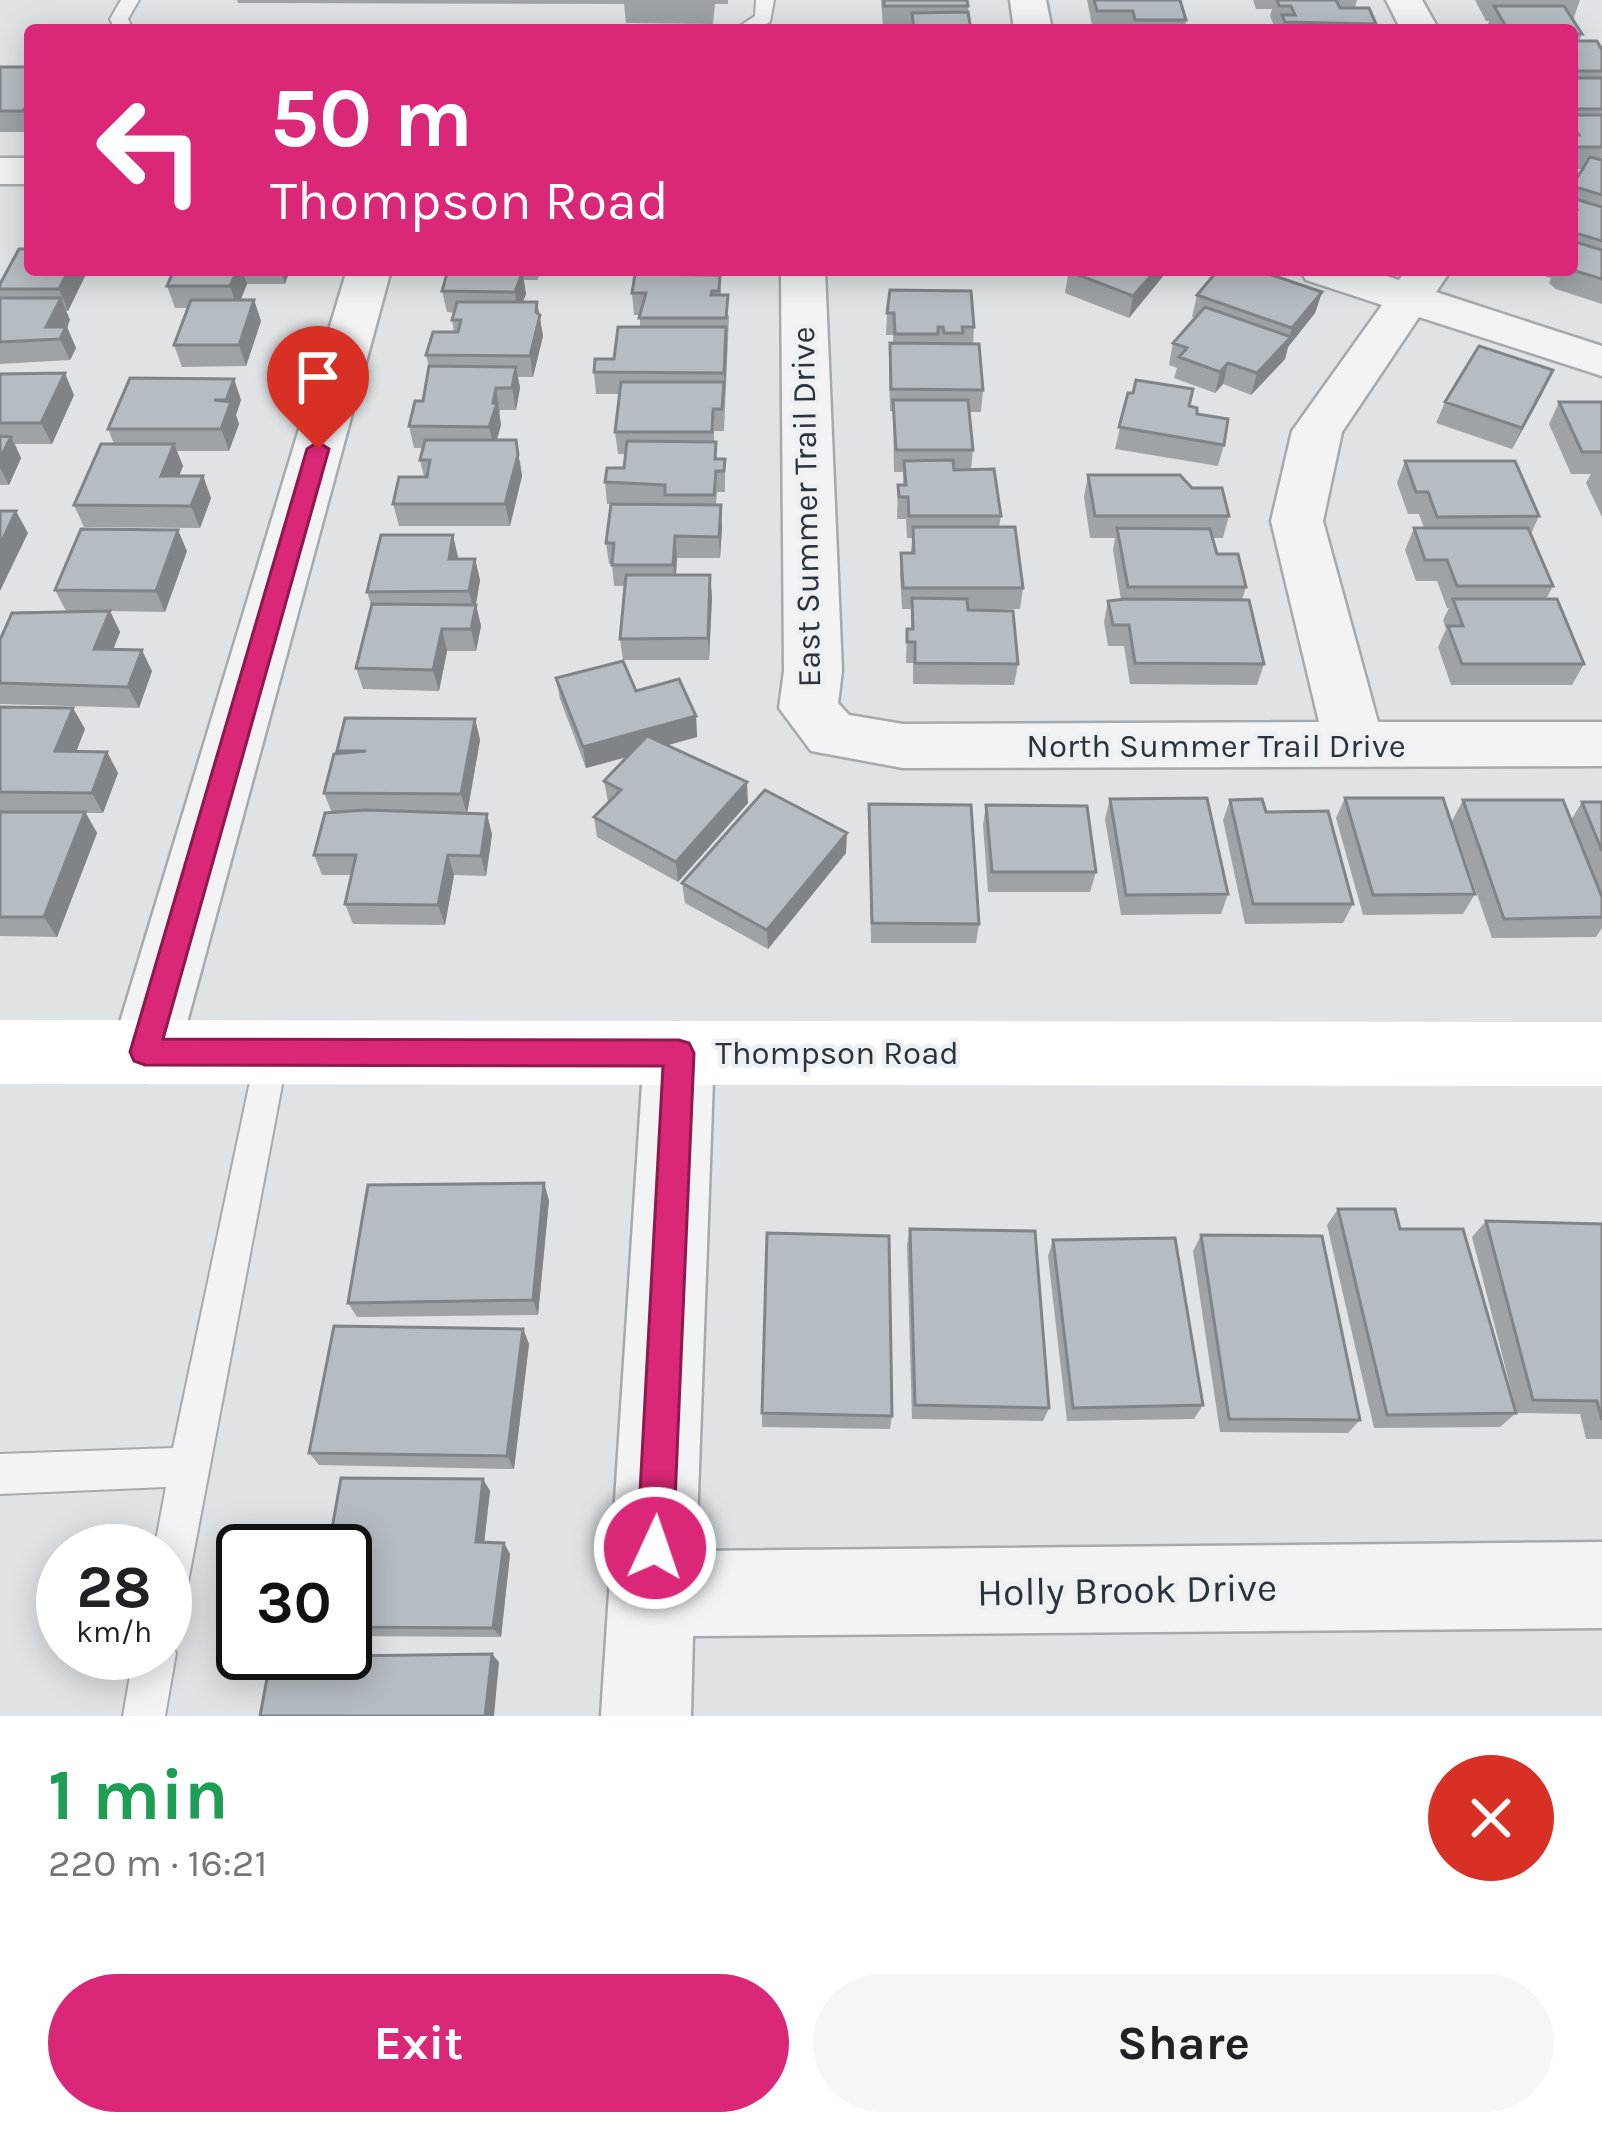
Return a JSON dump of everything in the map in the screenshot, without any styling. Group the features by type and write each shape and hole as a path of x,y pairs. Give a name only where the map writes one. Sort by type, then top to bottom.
{"street":[{"path":"145,1052 368,276"},
{"name":"East Summer Trail Drive","path":"803,276 813,671 808,708 832,735"},
{"path":"1364,276 1420,284 1602,362"},
{"path":"1355,746 1297,521 1317,431 1420,284"},
{"name":"North Summer Trail Drive","path":"832,735 903,746 1602,744"},
{"name":"Thompson Road","path":"0,1052 1602,1054"},
{"path":"646,1716 679,1053"},
{"name":"Holly Brook Drive","path":"653,1594 1602,1585"}],"lane":[{"path":"754,24 764,18 765,0"},
{"path":"179,1524 272,1053"},
{"path":"0,1474 189,1467"},
{"path":"144,1716 150,1680"}],"building":[{"path":"884,0 967,0 968,6 884,6"},
{"path":"1094,0 1180,0 1186,20 1135,20 1133,11 1097,11"},
{"path":"1277,0 1336,0 1340,8 1369,8 1376,24 1285,22 1282,15 1295,15 1291,6 1279,6"},
{"path":"1494,6 1564,6 1576,24 1504,24"},
{"path":"968,12 970,24 913,24 912,13"},
{"path":"1578,41 1597,41 1602,71 1578,71"},
{"path":"0,67 24,67 24,109 0,111"},
{"path":"1578,78 1602,78 1602,109 1578,109"},
{"path":"1578,115 1602,115 1602,147 1578,147"},
{"path":"1590,157 1602,160 1602,195 1578,188 1578,176"},
{"path":"1578,200 1602,207 1602,241 1578,234"},
{"path":"1578,243 1602,250 1602,279 1578,272"},
{"path":"19,249 24,249 24,276 66,276 59,289 0,289"},
{"path":"171,276 234,276 230,286 167,286"},
{"path":"446,276 521,276 515,292 442,291"},
{"path":"635,276 720,276 719,291 711,295 728,295 726,318 639,318 646,293 632,293"},
{"path":"1081,276 1151,276 1133,296"},
{"path":"1213,276 1275,276 1322,292 1292,328 1197,295"},
{"path":"890,290 971,291 974,327 962,327 963,333 944,333 938,327 938,334 895,334 894,313 887,313"},
{"path":"0,298 61,298 46,327 66,327 60,339 0,342"},
{"path":"191,300 254,300 239,345 174,345"},
{"path":"457,302 537,302 540,315 530,356 426,355 433,332 458,332 461,320 452,320"},
{"path":"1205,307 1291,337 1257,373 1228,363 1220,372 1179,357 1187,348 1173,343"},
{"path":"618,327 726,327 724,373 594,372 595,359 614,359"},
{"path":"890,343 979,344 983,390 891,389"},
{"path":"1479,346 1553,370 1522,428 1445,402"},
{"path":"429,366 516,367 512,388 496,388 493,403 497,403 489,427 409,426 415,401 423,401"},
{"path":"65,373 41,423 0,423 0,374"},
{"path":"130,378 234,379 226,400 214,400 231,402 221,429 108,429"},
{"path":"1136,380 1193,389 1189,406 1197,408 1197,414 1228,419 1224,445 1119,427"},
{"path":"621,382 724,382 722,409 713,409 712,432 615,432"},
{"path":"893,400 968,400 973,450 896,450"},
{"path":"1559,402 1602,402 1602,452 1582,452"},
{"path":"0,436 11,437 0,458"},
{"path":"425,440 516,440 518,455 505,504 393,504 399,477 427,477 430,460 420,460"},
{"path":"627,441 716,442 715,459 725,459 724,471 716,471 714,495 665,495 665,485 605,482 607,468 624,468"},
{"path":"101,444 174,444 161,476 203,476 191,506 74,505"},
{"path":"953,460 954,470 994,469 1001,516 909,516 908,497 899,497 898,485 906,485 904,461"},
{"path":"1405,461 1515,461 1539,516 1437,517 1428,492 1416,492"},
{"path":"1088,475 1180,475 1192,488 1222,488 1229,516 1095,516"},
{"path":"611,504 721,505 719,537 675,536 673,565 612,565 614,543 606,543"},
{"path":"0,511 16,511 0,545"},
{"path":"913,527 1015,527 1023,588 903,588 901,553 914,553"},
{"path":"1117,528 1210,529 1217,554 1238,554 1246,587 1128,587"},
{"path":"1414,528 1528,528 1553,586 1457,586 1447,560 1425,560"},
{"path":"81,529 178,530 156,591 55,590"},
{"path":"381,535 453,535 449,559 475,559 469,591 367,592"},
{"path":"626,575 710,575 708,638 620,639"},
{"path":"912,598 967,599 968,610 1013,611 1018,664 915,663 915,642 907,642 907,629 913,629"},
{"path":"1453,599 1557,599 1584,664 1462,664 1448,626 1463,626"},
{"path":"1249,600 1264,664 1135,663 1129,625 1113,625 1108,601"},
{"path":"372,604 476,605 471,629 442,629 433,670 356,668"},
{"path":"110,611 94,649 142,650 128,687 0,683 0,640 12,613"},
{"path":"623,661 636,691 679,679 696,716 583,747 556,678"},
{"path":"0,707 73,708 55,751 107,752 92,793 0,792"},
{"path":"345,718 475,719 461,794 324,793 334,754 366,751 337,751"},
{"path":"647,736 747,782 676,862 594,817 621,790 604,781"},
{"path":"765,790 847,833 767,930 682,883"},
{"path":"1207,798 1228,894 1126,895 1110,799"},
{"path":"1345,798 1443,798 1475,894 1373,895"},
{"path":"1262,799 1266,812 1328,811 1353,904 1253,904 1230,800"},
{"path":"1463,800 1563,800 1602,897 1602,917 1504,919"},
{"path":"1582,802 1602,802 1602,851"},
{"path":"869,804 971,805 979,924 872,923"},
{"path":"986,805 1087,806 1096,872 992,872"},
{"path":"0,812 85,812 44,917 0,917"},
{"path":"325,813 487,814 481,856 448,855 438,905 345,904 356,855 314,855"},
{"path":"544,1183 533,1300 348,1303 368,1185"},
{"path":"1338,1209 1395,1209 1400,1229 1463,1229 1516,1413 1387,1415"},
{"path":"1486,1221 1602,1224 1602,1420 1597,1401 1533,1400"},
{"path":"910,1229 1035,1231 1049,1408 915,1405"},
{"path":"767,1233 889,1236 892,1416 762,1413"},
{"path":"1201,1235 1322,1236 1360,1420 1229,1419"},
{"path":"1175,1238 1203,1405 1073,1408 1053,1240"},
{"path":"334,1326 523,1329 507,1456 309,1453"},
{"path":"341,1478 483,1479 476,1542 504,1543 493,1628 372,1627 372,1524 333,1524"},
{"path":"492,1654 485,1716 260,1716 267,1680 372,1680 372,1656"}],"route":[{"path":"318,449 145,1052 679,1053 655,1548"}]}
